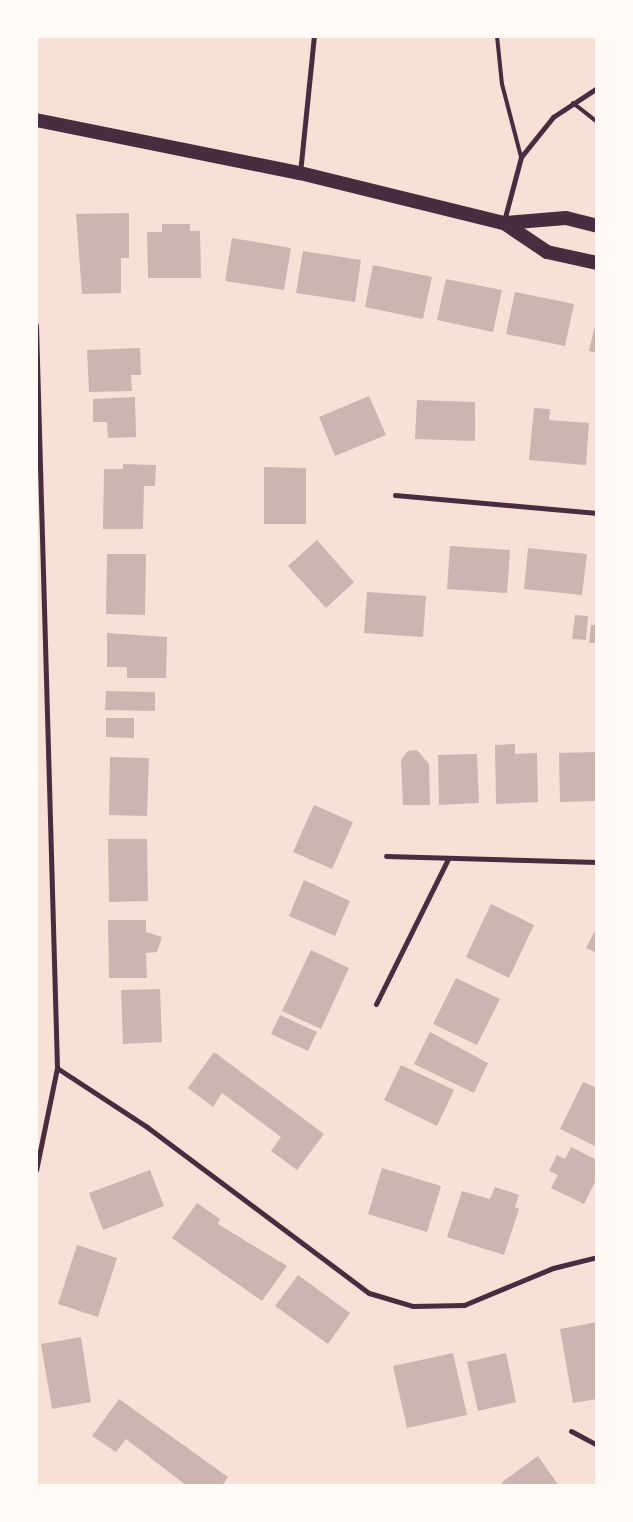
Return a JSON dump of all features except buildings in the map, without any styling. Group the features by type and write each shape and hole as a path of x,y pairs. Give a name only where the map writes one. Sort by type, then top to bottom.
{"highway":[{"path":"36,120 300,173 504,223 566,218 597,226"},
{"path":"504,223 548,252 597,263"}],"street":[{"path":"300,173 314,36"},
{"path":"504,223 521,157 553,118 597,88"},
{"path":"36,325 56,1068 36,1170"},
{"path":"395,495 597,513"},
{"path":"386,856 597,862"},
{"path":"376,1004 448,858"},
{"path":"56,1068 147,1127 369,1292 413,1306 464,1305 553,1268 597,1257"},
{"path":"571,1431 597,1445"}],"lane":[{"path":"497,36 502,84 521,157"},
{"path":"573,103 597,122"}]}
